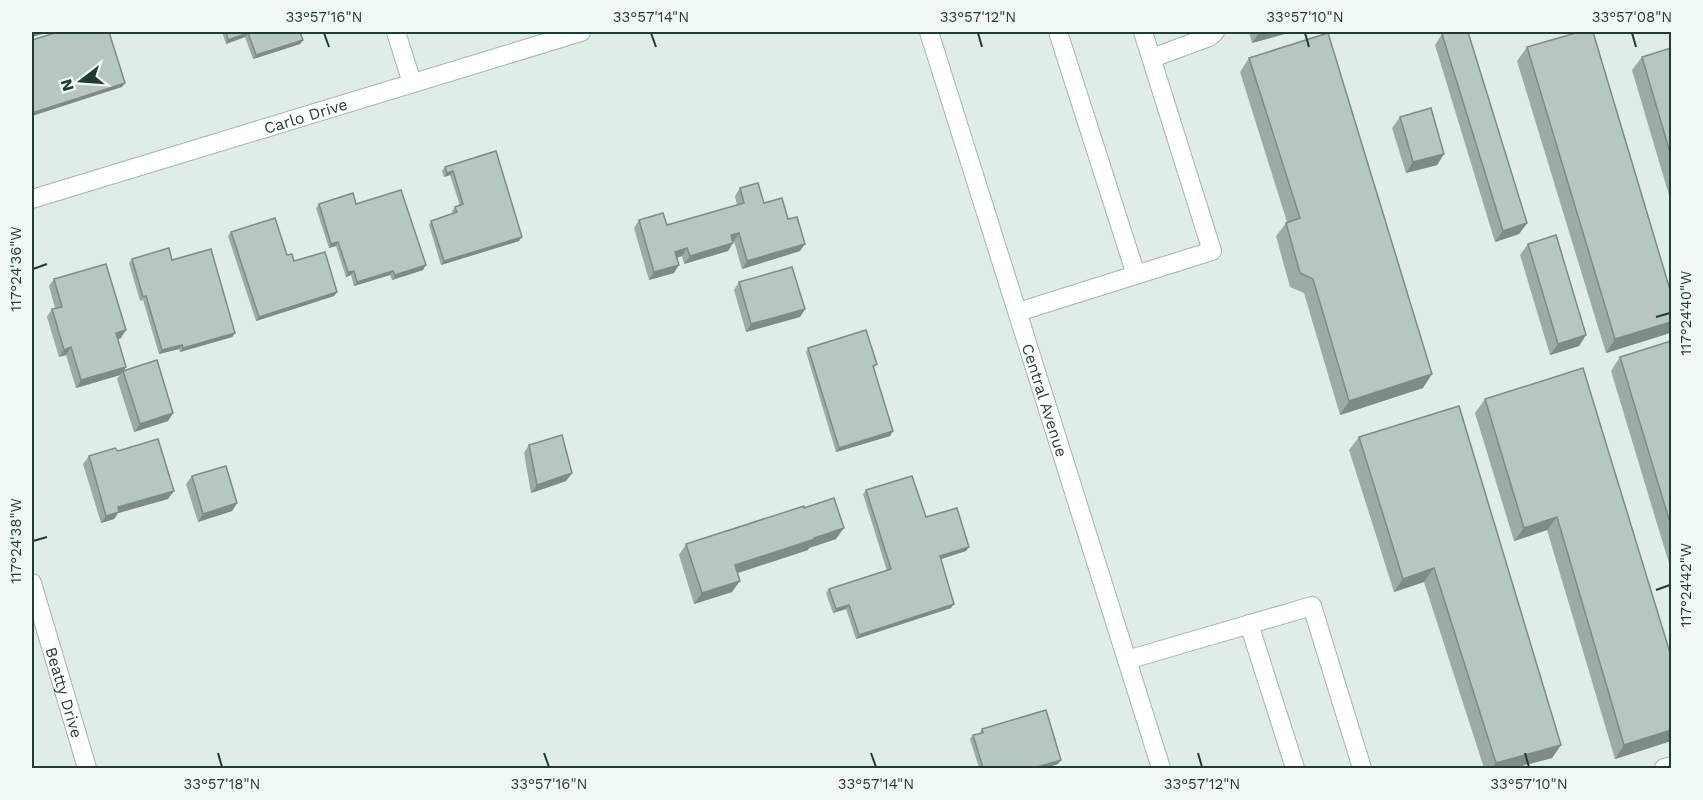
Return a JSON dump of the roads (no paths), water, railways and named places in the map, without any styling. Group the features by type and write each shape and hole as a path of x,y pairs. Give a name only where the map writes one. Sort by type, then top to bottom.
{"street":[{"path":"396,32 412,83"},
{"name":"Carlo Drive","path":"32,200 581,32"},
{"name":"Central Avenue","path":"930,32 1161,768"},
{"path":"1058,32 1136,275"},
{"path":"1018,312 1212,251 1143,32"},
{"path":"1152,58 1209,37 1215,32"},
{"name":"Beatty Drive","path":"32,583 87,768"},
{"path":"1127,660 1312,606 1362,768"},
{"path":"1249,624 1295,768"},
{"path":"1664,768 1671,766"}]}
